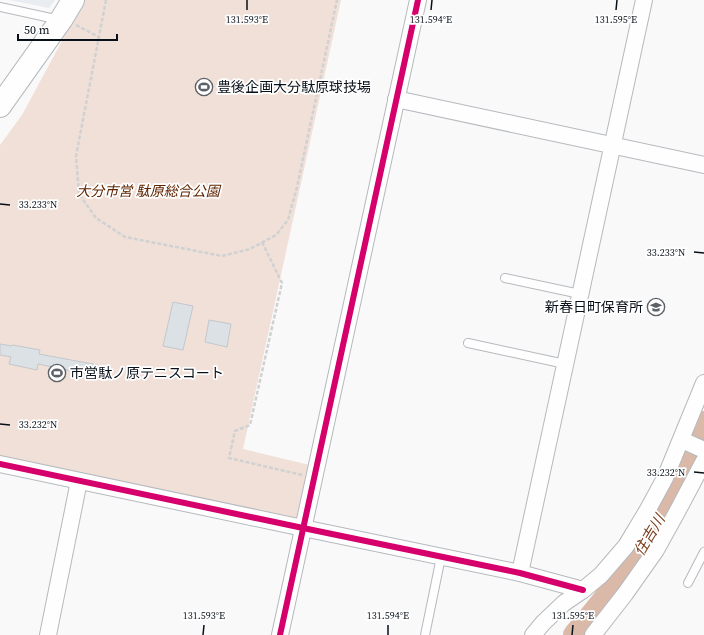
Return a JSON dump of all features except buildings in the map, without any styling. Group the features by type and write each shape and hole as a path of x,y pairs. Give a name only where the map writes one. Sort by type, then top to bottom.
{"street":[{"path":"2,99 68,22 73,0"},
{"path":"280,635 302,528 418,0"},
{"path":"520,573 644,0"},
{"path":"396,99 704,165"},
{"path":"534,635 543,623 564,604 602,575 626,546 665,478 683,440 704,383"},
{"path":"593,635 625,594 656,550 677,512 703,453 683,440"},
{"path":"0,464 520,573 583,590"},
{"path":"48,635 79,481"}],"lane":[{"path":"0,7 68,22"},
{"path":"505,278 580,294"},
{"path":"468,343 565,364"},
{"path":"688,583 704,552"},
{"path":"425,635 442,557"}],"path":[{"path":"106,0 76,156 79,194 96,218 125,237 222,256 250,249 276,235 288,220 297,187 337,0"},
{"path":"68,22 99,37"},
{"path":"262,242 282,284 250,425 235,431 229,458 314,477"}],"shaded area":[{"path":"9,0 55,0 49,8"}],"green space":[{"name":"大分市営 駄原総合公園","path":"84,0 341,0 243,449 314,466 301,526 0,460 0,145 22,115"}],"waterway":[{"name":"住吉川","path":"575,635 601,605 647,540 677,486 704,423"}],"cycle path":[{"path":"280,635 418,0"},
{"path":"0,464 520,573 583,590"}],"place":[{"name":"豊後企画大分駄原球技場","path":"204,87"},
{"name":"新春日町保育所","path":"656,307"},
{"name":"市営駄ノ原テニスコート","path":"57,373"}]}
